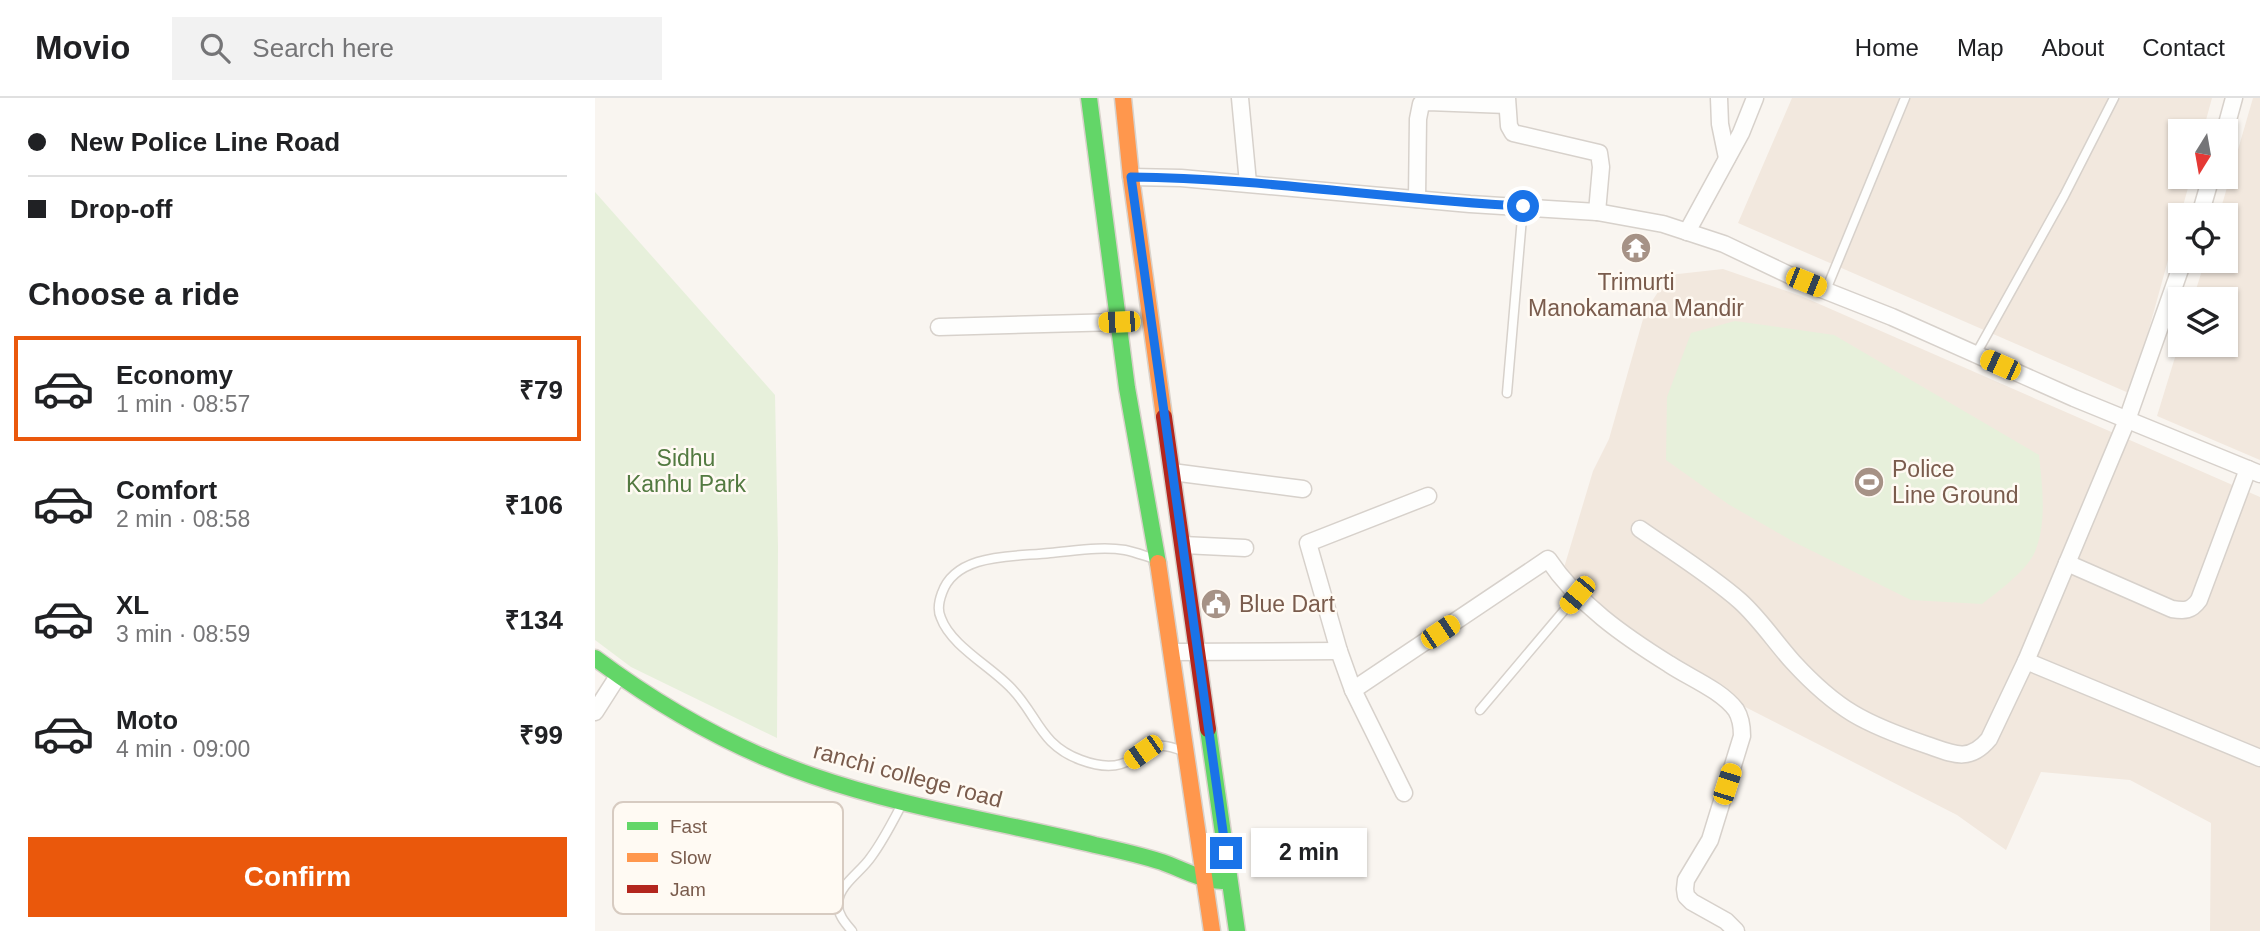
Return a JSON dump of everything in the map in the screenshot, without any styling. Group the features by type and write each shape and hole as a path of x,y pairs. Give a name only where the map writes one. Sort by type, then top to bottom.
{"main road":[{"path":"1089,98 1127,388 1158,560 1212,931"},
{"path":"1123,98 1131,177 1237,931"},
{"name":"ranchi college road","path":"595,658 618,676 704,730 758,755 814,776 903,802 1106,847 1165,863 1205,881 1230,881"}],"street":[{"path":"1240,98 1248,183"},
{"path":"1720,98 1720,124 1727,158"},
{"path":"1687,232 1727,158 1755,98"},
{"path":"2228,119 2234,98"},
{"path":"1417,199 1418,119 1421,104 1507,102 1509,126 1513,133 1599,153 1601,167 1597,212"},
{"path":"1131,177 1248,183 1597,212 1663,224 1724,244 2127,420 2254,471 2199,600 2193,608 2184,611 2172,609 2067,563"},
{"path":"1640,529 1740,602 1808,678 1857,718 1953,754 1969,755 1981,749 1989,739 2026,661 2127,420 2179,273"},
{"path":"939,327 1119,322"},
{"path":"1172,472 1303,489"},
{"path":"1404,793 1353,690 1308,542 1428,496"},
{"path":"1184,545 1245,548"},
{"path":"1353,690 1548,559 1563,581 1597,613 1640,646 1719,695 1735,709 1742,722 1742,736 1710,841 1686,880 1685,889 1686,896 1692,902 1726,920 1736,931"},
{"path":"1172,652 1339,651"},
{"path":"2026,661 2260,758"},
{"path":"595,712 618,676"}],"lane":[{"path":"1826,290 1905,98"},
{"path":"1976,354 2064,196 2114,98"},
{"path":"1507,393 1523,206"},
{"path":"1158,560 1124,550 1094,549 989,559 968,565 954,574 944,587 939,602 940,616 946,630 971,654 999,675 1016,693 1045,736 1060,749 1080,760 1109,765 1129,761 1153,746 1163,745 1187,752"},
{"path":"1480,710 1577,595"},
{"path":"843,889 870,859 903,802"},
{"path":"840,914 852,931"}],"shaded area":[{"path":"1792,98 2212,98 2206,119 2168,119 2168,189 2188,189 2184,203 2168,203 2168,260 2131,394 1738,223"},
{"path":"2253,98 2260,98 2260,460 2157,416 2175,357 2238,357 2238,287 2197,287 2201,273 2238,273 2238,203 2222,203 2227,189 2238,189 2238,150"},
{"path":"1723,269 1801,296 2260,497 2260,931 2210,931 2211,823 2130,780 2041,772 2006,850 1957,815 1704,686 1560,581 1593,471 1609,439 1645,312 1669,275"}],"green space":[{"name":"Sidhu Kanhu Park","path":"595,192 775,395 778,547 777,738 631,667 595,640"},
{"name":"Police Line Ground","path":"1735,321 1834,335 2039,455 2042,526 2036,549 2027,564 1982,604 1911,600 1794,542 1728,504 1666,460 1667,397 1691,333"}],"traffic: fast":[{"path":"1089,98 1127,388 1158,563"},
{"path":"595,658 646,694 699,726 755,753 813,776 918,806 1137,855 1222,881"},
{"path":"1208,729 1237,931"}],"traffic: slow":[{"path":"1123,98 1131,177 1164,417"},
{"path":"1158,563 1212,931"}],"traffic: jam":[{"path":"1164,417 1208,729"}],"place":[{"name":"Trimurti Manokamana Mandir","path":"1636,248"},
{"name":"Police Line Ground","path":"1869,482"},
{"name":"Blue Dart","path":"1216,604"}],"route":[{"path":"1226,853 1131,177 1267,184 1362,195 1523,206"}]}
